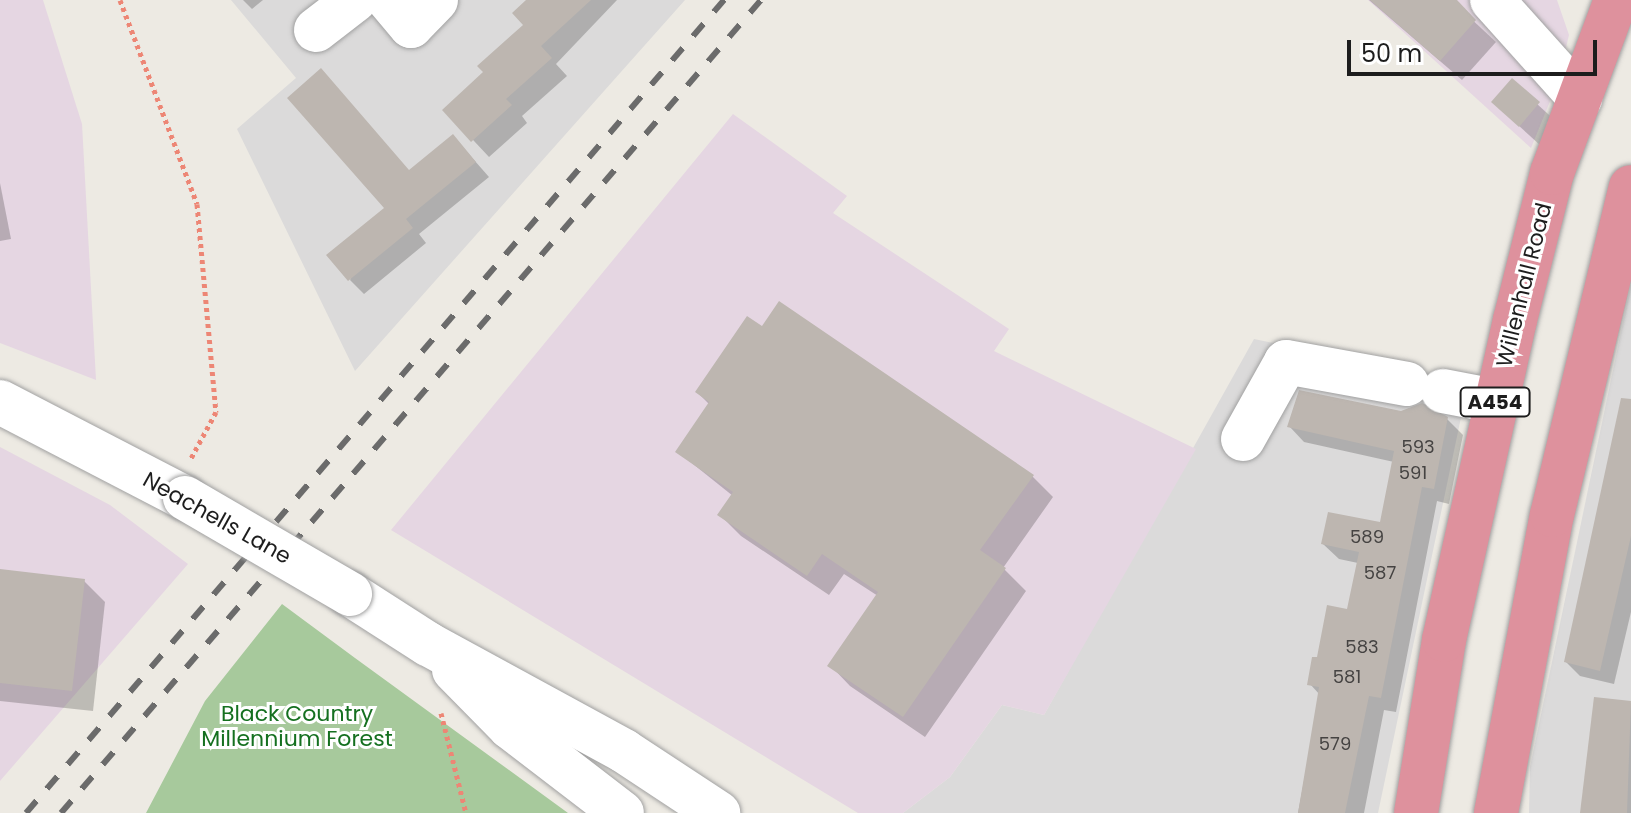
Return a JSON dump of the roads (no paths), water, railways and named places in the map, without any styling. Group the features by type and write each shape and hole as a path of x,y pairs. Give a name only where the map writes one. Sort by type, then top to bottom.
{"highway":[{"name":"Willenhall Road","path":"1416,813 1444,640 1495,401 1552,173 1616,0"},
{"path":"1496,813 1552,515 1631,187"}],"street":[{"path":"316,30 355,0"},
{"path":"389,0 411,26 436,0"},
{"path":"1492,0 1580,98"},
{"path":"1243,439 1286,362 1495,401"},
{"name":"Neachells Lane","path":"0,402 179,495 350,594 428,644 624,751 718,813"},
{"name":"Neachells Lane","path":"428,644 510,727 609,803"},
{"path":"609,803 624,751"}],"railway":[{"path":"26,813 724,0"},
{"path":"61,813 761,0"}],"park label":[{"name":"Black Country Millennium Forest","path":"297,726"}]}
